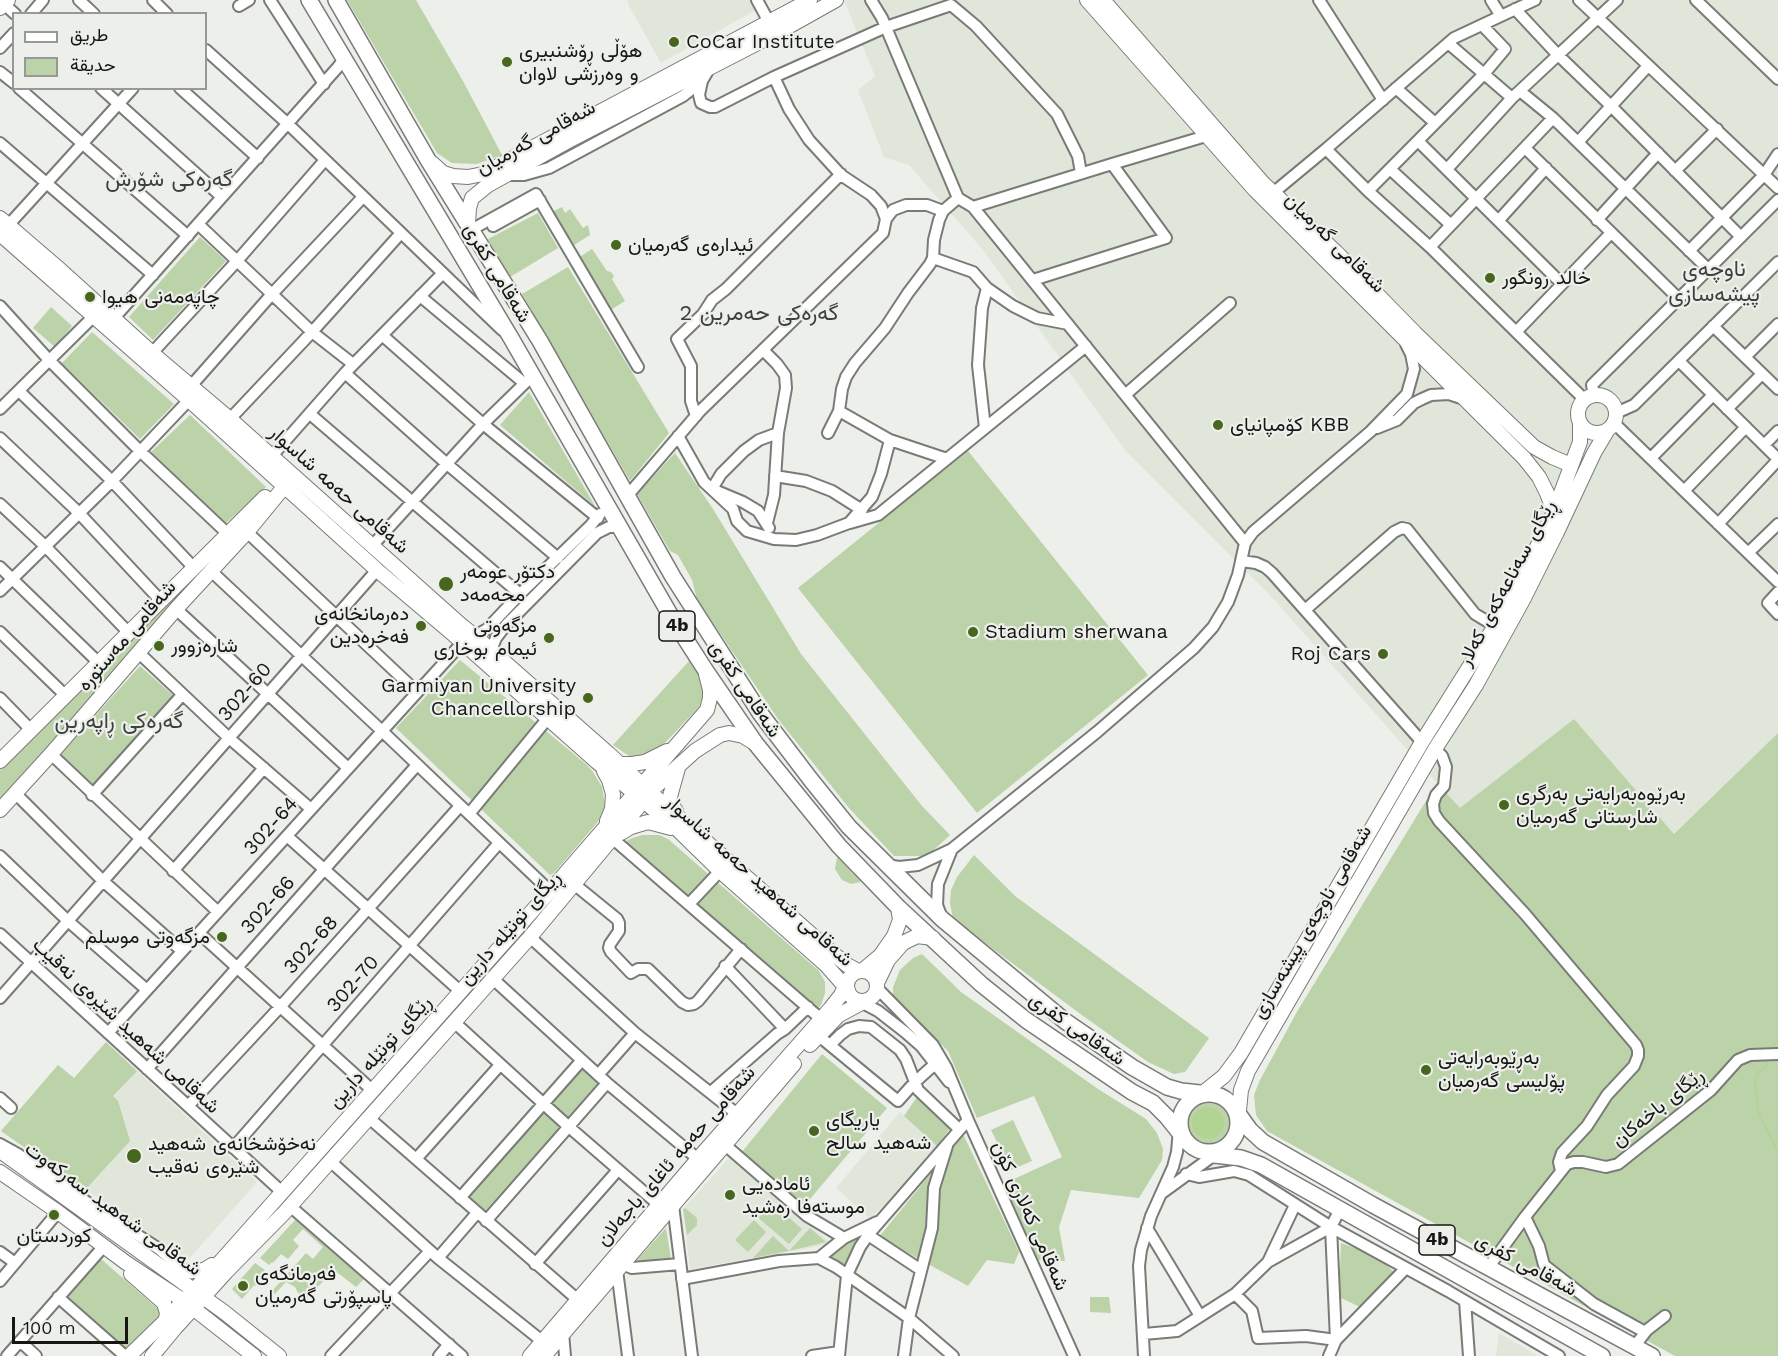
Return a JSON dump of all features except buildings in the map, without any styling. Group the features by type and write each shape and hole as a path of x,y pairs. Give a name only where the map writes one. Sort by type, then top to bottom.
{"highway":[{"name":"شەقامی کفری","path":"309,0 511,338 528,380 606,503 706,671 756,744 833,839 898,907 981,984 1026,1020 1132,1092 1153,1103 1181,1131"},
{"name":"شەقامی کفری","path":"336,0 428,160 540,341 675,580 759,713 831,805 942,919 1065,1022 1167,1087 1203,1095"},
{"path":"657,591 675,580"},
{"path":"1203,1095 1227,1100 1237,1114 1236,1135 1227,1147 1214,1152 1193,1148 1181,1131 1181,1116 1185,1107 1203,1095"},
{"name":"شەقامی کفری","path":"1237,1114 1263,1142 1373,1205 1652,1356"},
{"name":"4b","path":"1214,1152 1261,1165 1579,1350 1602,1356"}],"main road":[{"name":"شەقامی گەرمیان","path":"471,230 469,208 472,198 480,190 702,74 749,40 769,22 810,0"},
{"name":"شەقامی گەرمیان","path":"428,160 443,173 453,176 468,177 483,174 749,40 836,0"},
{"name":"شەقامی گەرمیان","path":"1087,0 1255,190 1415,333 1518,431 1543,452 1571,465"},
{"name":"شەقامی گەرمیان","path":"1103,0 1404,340 1524,458 1539,477 1554,512"},
{"name":"شەقامی حەمە شاسوار","path":"3,226 93,317 190,393 230,419 372,546 459,634 548,718 597,762 643,793"},
{"name":"شەقامی حەمە شاسوار","path":"3,226 114,318 152,353 282,485 377,570 459,634 475,636 620,764 643,793"},
{"path":"1599,395 1609,399 1615,408 1612,422 1602,433 1592,433 1583,428 1578,413 1581,403 1599,395"},
{"name":"ڕێگای سەناعەکەی کەلار","path":"1428,745 1476,685 1523,600 1594,453 1612,422"},
{"name":"ڕێگای سەناعەکەی کەلار","path":"1428,745 1514,594 1554,512 1580,442 1580,423"},
{"path":"1507,442 1518,431"},
{"name":"شەقامی مەستورە","path":"0,760 228,534 261,508 282,485"},
{"name":"شەقامی مەستورە","path":"0,810 176,609 247,532 261,508"},
{"path":"608,833 643,793 674,748 706,710 710,690 706,671"},
{"path":"643,793 695,751 720,735 729,733 739,735 756,744"},
{"name":"شەقامی ناوچەی پیشەسازی","path":"1203,1095 1224,1076 1241,1053 1428,745"},
{"name":"شەقامی ناوچەی پیشەسازی","path":"1237,1114 1241,1090 1248,1071 1428,745"},
{"path":"620,764 632,765 645,762 674,748"},
{"path":"597,762 609,780 613,794 608,833"},
{"path":"608,833 648,822 679,824 669,800 679,764"},
{"name":"شەقامی شەهید حەمە شاسوار","path":"643,793 843,962 852,980"},
{"name":"شەقامی شەهید حەمە شاسوار","path":"679,824 720,871 826,965 852,980"},
{"name":"ڕیگای تونێلە دارین","path":"194,1299 222,1276 290,1206 530,937 573,884 608,833"},
{"name":"ڕێگای تونێلە دارین","path":"194,1299 228,1253 372,1090 550,891 608,833"},
{"name":"شەقامی حەمە ئاغای باجەلان","path":"530,1356 578,1300 724,1144 852,980 880,956 894,936 900,920 898,907"},
{"path":"877,985 872,974 852,980 852,997 863,1001 874,996 888,960 903,943 917,936 933,938"},
{"path":"826,965 832,984 834,1005"},
{"name":"شەقامی حەمە ئاغای باجەلان","path":"543,1356 620,1267 698,1159 737,1114 765,1090 818,1035 844,1012 863,1001"},
{"name":"شەقامی شەهید سەرکەوت","path":"0,1151 174,1276 194,1299"},
{"name":"شەقامی شەهید سەرکەوت","path":"0,1172 125,1262 194,1299"},
{"path":"174,1276 184,1272 204,1270 220,1255 228,1253"},
{"path":"125,1262 132,1276 164,1303 167,1313 166,1320"},
{"path":"222,1276 221,1298 246,1329"},
{"path":"127,1356 166,1320 194,1299"},
{"path":"194,1299 213,1324"},
{"path":"194,1299 246,1329 279,1356"},
{"path":"153,1355 194,1299"},
{"path":"153,1355 190,1318 198,1317 213,1324 254,1356"}],"street":[{"path":"33,12 43,0"},
{"path":"79,0 92,12"},
{"path":"153,0 165,12"},
{"path":"239,6 249,0"},
{"path":"270,0 324,84"},
{"path":"757,0 769,22"},
{"path":"871,0 886,27 958,198 973,207 1245,543"},
{"path":"1318,0 1383,100"},
{"path":"1491,0 1501,16"},
{"path":"1273,193 1454,38 1535,0"},
{"path":"1579,0 1778,188"},
{"path":"1447,169 1516,94 1617,0"},
{"path":"1696,0 1778,79"},
{"path":"702,74 699,95 701,103 715,107 774,77 886,27 951,5 976,26 1057,114 1078,156 1081,173"},
{"path":"1515,9 1557,54 1741,237"},
{"path":"1368,191 1484,74 1505,49 1482,25"},
{"path":"0,48 12,35"},
{"path":"1448,43 1484,74 1553,118 1708,269"},
{"path":"207,51 288,124 511,338"},
{"path":"114,318 344,59"},
{"path":"1578,142 1648,66"},
{"path":"0,72 12,81"},
{"path":"699,95 702,74"},
{"path":"774,77 789,109 809,140 841,174 881,206 886,219"},
{"path":"1396,88 1435,123"},
{"path":"21,90 188,236"},
{"path":"103,90 222,198"},
{"path":"3,226 13,220 131,90"},
{"path":"182,90 258,158"},
{"path":"1430,247 1553,118"},
{"path":"1675,171 1717,129"},
{"path":"973,207 1206,136"},
{"path":"1418,141 1562,284"},
{"path":"0,143 153,275"},
{"path":"1525,148 1679,299"},
{"path":"1326,149 1516,332 1589,398 1592,385 1778,200"},
{"path":"1597,219 1658,153"},
{"path":"1689,251 1764,175 1778,154"},
{"path":"152,353 237,261 325,160"},
{"path":"1033,280 1166,238 1112,164"},
{"path":"1499,220 1546,168"},
{"path":"1390,169 1451,225"},
{"path":"696,416 691,401 692,366 677,339 703,314 712,300 726,289 841,174"},
{"path":"0,591 140,451 272,294 363,197"},
{"path":"471,230 538,197 638,367"},
{"path":"828,433 839,411 846,377 885,328 908,292 930,264 933,258 934,240 943,211 958,198"},
{"path":"628,495 696,416 883,233 886,219 893,210 906,205 927,205 943,211"},
{"path":"198,224 312,332 353,364"},
{"path":"230,419 401,233"},
{"path":"1516,332 1611,233"},
{"path":"933,258 973,272 987,288 1013,306 1037,318 1068,324"},
{"path":"1778,263 1679,362 1634,405 1612,422 1778,582"},
{"path":"272,456 353,364 443,273"},
{"path":"985,428 978,365 982,308 987,288"},
{"path":"372,546 483,424 528,380 420,296"},
{"path":"1125,395 1230,303"},
{"path":"0,306 49,360 140,451 228,534"},
{"path":"0,409 93,317"},
{"path":"1745,357 1778,324"},
{"path":"1713,326 1778,389"},
{"path":"382,335 595,525 620,527"},
{"path":"887,865 899,867 918,865 952,849 1097,732 1204,638 1221,615 1233,589 1245,543 1259,526 1371,431 1402,401 1414,374 1411,354 1404,340"},
{"path":"678,436 704,482 733,509 737,521 747,531 774,539 796,540 878,515 1086,346"},
{"path":"763,350 785,375 786,388 778,433 774,495 767,523"},
{"path":"1679,362 1778,460 1718,524"},
{"path":"345,373 447,464 558,558"},
{"path":"1727,409 1762,374"},
{"path":"19,391 112,481 194,568"},
{"path":"1371,431 1397,420 1414,403 1431,395 1449,394 1464,399"},
{"path":"1651,458 1713,395"},
{"path":"839,411 890,440 947,459"},
{"path":"310,414 520,594"},
{"path":"1684,491 1746,427"},
{"path":"1764,445 1778,431"},
{"path":"712,489 721,474 744,451 759,440 778,433"},
{"path":"0,438 78,512 161,601"},
{"path":"849,523 872,497 890,440"},
{"path":"775,476 807,481 832,491 862,510"},
{"path":"712,489 758,511 767,523 774,539"},
{"path":"475,636 502,621 595,525 606,503"},
{"path":"0,504 45,546 129,633"},
{"path":"1748,554 1778,524"},
{"path":"491,651 502,621 520,594 595,525"},
{"path":"1305,610 1394,532 1402,528 1407,529 1475,614 1495,626"},
{"path":"247,532 417,692"},
{"path":"1241,561 1256,563 1264,567 1428,745 1443,756 1446,767 1444,786 1436,795 1433,804 1434,813 1439,821 1525,914 1638,1050 1634,1066 1608,1095 1587,1126 1562,1153 1559,1162 1561,1171 1488,1268"},
{"path":"0,567 99,663"},
{"name":"302-60","path":"0,998 377,570"},
{"path":"211,571 550,891"},
{"path":"1778,592 1768,603 1778,614"},
{"path":"176,609 348,768"},
{"path":"0,632 66,696"},
{"name":"302-64","path":"108,1033 417,692 459,634"},
{"path":"138,652 229,738 311,809"},
{"path":"92,795 182,694"},
{"path":"0,698 31,730"},
{"path":"469,814 548,718"},
{"path":"51,754 218,912"},
{"name":"302-66","path":"147,1070 417,765"},
{"path":"173,871 264,768"},
{"path":"15,793 103,881 182,951"},
{"name":"302-68","path":"188,1107 460,806"},
{"path":"608,833 821,1019"},
{"path":"287,836 460,991"},
{"name":"302-70","path":"233,1148 499,843"},
{"path":"942,919 938,905 938,884 952,849"},
{"path":"0,856 68,921 147,990"},
{"path":"689,904 720,871"},
{"path":"573,884 619,923 619,931 609,948 631,973 638,969 648,969 688,1005 698,1001 741,949"},
{"path":"199,933 372,1090"},
{"name":"شەقامی شەهید شێرەی نەقیب","path":"0,934 282,1192"},
{"path":"530,937 635,1034 737,1114"},
{"path":"725,966 785,1029"},
{"path":"492,978 607,1083 698,1159"},
{"path":"877,985 946,1067 955,1089"},
{"path":"863,1001 929,1048 934,1064 955,1089"},
{"path":"711,1092 808,1007"},
{"path":"453,1021 618,1170 666,1205 680,1264 692,1356"},
{"path":"830,1045 848,1029 859,1026 871,1028 900,1050 921,1093 959,1129"},
{"path":"598,1074 635,1034"},
{"path":"818,1035 898,1101 934,1064"},
{"name":"ڕێگای باخەکان","path":"1561,1171 1567,1164 1574,1162 1606,1167 1618,1164 1711,1090 1738,1060 1750,1055 1778,1054"},
{"path":"460,1198 582,1060"},
{"path":"416,1159 500,1065"},
{"path":"486,1221 607,1083"},
{"name":"شەقامی کەلاری کۆن","path":"955,1089 1074,1356"},
{"path":"0,1098 11,1108"},
{"path":"369,1118 578,1300"},
{"path":"812,1356 839,1354 848,1275 860,1247 968,1120"},
{"path":"1144,1356 1139,1266 1141,1250 1150,1216 1175,1160 1181,1131"},
{"path":"904,1356 909,1318 932,1228 934,1188 948,1141"},
{"path":"0,1144 159,1249 176,1264 177,1270 174,1276"},
{"path":"724,1144 807,1216 843,1238"},
{"path":"1162,1193 1214,1152"},
{"path":"330,1161 434,1254 542,1341"},
{"path":"535,1264 618,1170"},
{"path":"1186,1174 1199,1177 1234,1171 1249,1175 1330,1227 1559,1356"},
{"path":"1268,1262 1295,1205"},
{"path":"290,1206 462,1356"},
{"path":"1336,1340 1330,1227 1339,1210"},
{"path":"0,1281 58,1212"},
{"path":"331,1356 390,1294 477,1213"},
{"path":"1525,1217 1539,1246 1544,1265 1594,1304 1645,1332"},
{"path":"819,1258 843,1238 881,1220"},
{"path":"1144,1334 1177,1331 1235,1294 1268,1262 1330,1227"},
{"path":"1147,1228 1200,1316"},
{"path":"868,1235 921,1270"},
{"path":"7,1356 104,1246"},
{"path":"0,1252 15,1263"},
{"path":"682,1279 779,1260 819,1258 848,1275 909,1318 953,1356"},
{"path":"628,1356 620,1267 680,1264"},
{"path":"1329,1356 1336,1340 1407,1269"},
{"path":"1235,1294 1252,1311 1258,1338 1306,1336 1336,1340"},
{"path":"58,1298 127,1356"},
{"path":"1465,1301 1469,1356"},
{"path":"1634,1347 1645,1332 1665,1316"},
{"path":"563,1333 565,1356"},
{"path":"20,1341 36,1356"},
{"path":"439,1356 449,1344"}],"shaded area":[{"name":"CoCar Institute","path":"629,0 750,0 756,10 661,63 627,2"},
{"path":"844,0 1778,0 1778,733 1674,834 1574,719 1460,809 1270,595 1125,450 983,250 909,165 884,157 858,90 875,76"},
{"name":"نەخۆشخانەی شەهید شێرەی نەقیب","path":"106,1042 257,1182 188,1260 1,1131 58,1065 74,1078"},
{"path":"1208,1107 1219,1112 1224,1123 1219,1134 1208,1139 1197,1134 1192,1123 1197,1112"},
{"path":"900,1112 937,1146 891,1200 870,1218 836,1188"},
{"path":"730,1157 832,1244 690,1269 683,1209"},
{"path":"1499,1333 1538,1356 1496,1356"}],"green space":[{"path":"347,0 416,0 502,155 477,164 452,163 437,153"},
{"path":"562,207 565,213 570,209 583,228 588,225 590,235 571,247 552,212"},
{"path":"538,213 558,248 510,277 488,239"},
{"path":"200,237 226,261 153,340 129,317"},
{"path":"592,249 607,271 614,276 612,279 625,301 609,311 578,258"},
{"path":"568,267 669,433 630,481 522,294"},
{"path":"51,307 72,326 55,347 33,328"},
{"path":"92,332 174,404 140,439 62,363"},
{"path":"529,392 595,506 500,425"},
{"path":"190,415 266,487 225,524 151,452"},
{"name":"Stadium sherwana","path":"968,451 1148,675 977,813 798,588"},
{"path":"675,453 713,509 801,654 922,806 950,835 927,856 894,856 849,808 778,719 697,599 692,580 678,555 670,551 637,494"},
{"path":"243,530 42,755 0,800 0,770"},
{"path":"460,660 587,765 602,787 605,804 602,817 550,875 396,728"},
{"path":"689,661 700,678 702,686 703,696 699,707 662,746 655,750 629,756 613,745"},
{"path":"140,666 175,697 94,786 59,756"},
{"path":"1574,719 1674,834 1778,733 1778,1356 1675,1356 1267,1131 1256,1115 1254,1095 1260,1080 1298,1010 1437,783 1460,808"},
{"path":"642,835 659,835 668,839 819,971 825,982 825,993 817,1010 623,843"},
{"path":"974,855 1015,896 1209,1038 1185,1072 1174,1074 1148,1062 953,919 950,903 951,890 957,877"},
{"path":"837,857 861,882 851,884 842,880 835,869"},
{"path":"922,954 961,992 1098,1089 1146,1119 1157,1133 1163,1149 1162,1160 1139,1198 1071,1190 1059,1227 1065,1261 1037,1260 1026,1242 1003,1184 1062,1157 1034,1096 977,1118 948,1051 893,997 893,987 900,970 913,958"},
{"path":"106,1042 137,1071 113,1096 118,1101 130,1141 85,1190 1,1131 58,1065 74,1078"},
{"name":"یاریگای شەهید سالح","path":"822,1054 887,1108 805,1205 741,1153"},
{"path":"581,1068 599,1084 486,1212 468,1196"},
{"path":"917,1097 951,1127 937,1146 904,1116"},
{"path":"1209,1101 1224,1108 1231,1123 1224,1138 1209,1145 1194,1138 1187,1123 1194,1108"},
{"path":"1013,1120 1032,1161 1011,1170 991,1130"},
{"path":"963,1134 1019,1252 1014,1264 987,1260 968,1286 879,1237"},
{"path":"769,1200 802,1229 789,1244 755,1215"},
{"path":"685,1208 697,1218 697,1225 687,1235 683,1209"},
{"path":"296,1219 364,1279 356,1287 334,1270 306,1299 298,1293 295,1287 286,1282 275,1294 272,1291 306,1253 313,1259 323,1247 303,1229 293,1240 299,1246 288,1259 281,1254 269,1265 260,1258"},
{"path":"754,1220 766,1232 748,1252 735,1240"},
{"path":"666,1228 671,1259 635,1262"},
{"path":"810,1228 826,1242 789,1251"},
{"path":"773,1236 789,1251 753,1258"},
{"path":"860,1237 845,1267 831,1258 835,1249 839,1250 843,1243"},
{"path":"1341,1243 1377,1256 1394,1272 1360,1307 1339,1297"},
{"path":"100,1258 159,1310 159,1319 126,1349 66,1296"},
{"path":"255,1263 265,1270 255,1281 258,1284 254,1285 242,1299 232,1289"},
{"path":"1090,1297 1109,1297 1111,1313 1090,1312"}],"waterway":[{"path":"1771,1052 1772,1046 1778,1041"},
{"path":"1769,1057 1765,1068 1758,1072 1755,1081 1758,1110 1778,1153"}],"place":[{"name":"CoCar Institute","path":"674,42"},
{"name":"هۆڵی ڕۆشنبیری و وەرزشی لاوان","path":"507,62"},
{"name":"ئیدارەی گەرمیان","path":"616,245"},
{"name":"خالد رونگور","path":"1490,278"},
{"name":"چاپەمەنی هیوا","path":"90,297"},
{"name":"کۆمپانیای KBB","path":"1218,425"},
{"name":"دکتۆر عومەر محەمەد","path":"446,584"},
{"name":"دەرمانخانەی فەخرەدین","path":"421,626"},
{"name":"Stadium sherwana","path":"973,632"},
{"name":"مزگەوتی ئیمام بوخاری","path":"549,638"},
{"name":"شارەزوور","path":"159,646"},
{"name":"Roj Cars","path":"1383,654"},
{"name":"Garmiyan University Chancellorship","path":"588,698"},
{"name":"بەرێوەبەرایەتی بەرگری شارستانی گەرمیان","path":"1504,805"},
{"name":"مزگەوتی موسلم","path":"222,937"},
{"name":"بەڕێوبەرایەتی پۆلیسی گەرمیان","path":"1426,1070"},
{"name":"یاریگای شەهید سالح","path":"814,1131"},
{"name":"نەخۆشخانەی شەهید شێرەی نەقیب","path":"134,1156"},
{"name":"ئامادەیی موستەفا رەشید","path":"730,1195"},
{"name":"كوردستان","path":"54,1215"},
{"name":"فەرمانگەی پاسپۆرتی گەرمیان","path":"243,1286"}],"district":[{"name":"گەرەکی شۆرش","path":"169,180"},
{"name":"ناوچەی پیشەسازی","path":"1714,282"},
{"name":"گەرەکی حەمرین 2","path":"759,314"},
{"name":"گەرەکی ڕاپەرین","path":"119,722"}]}
